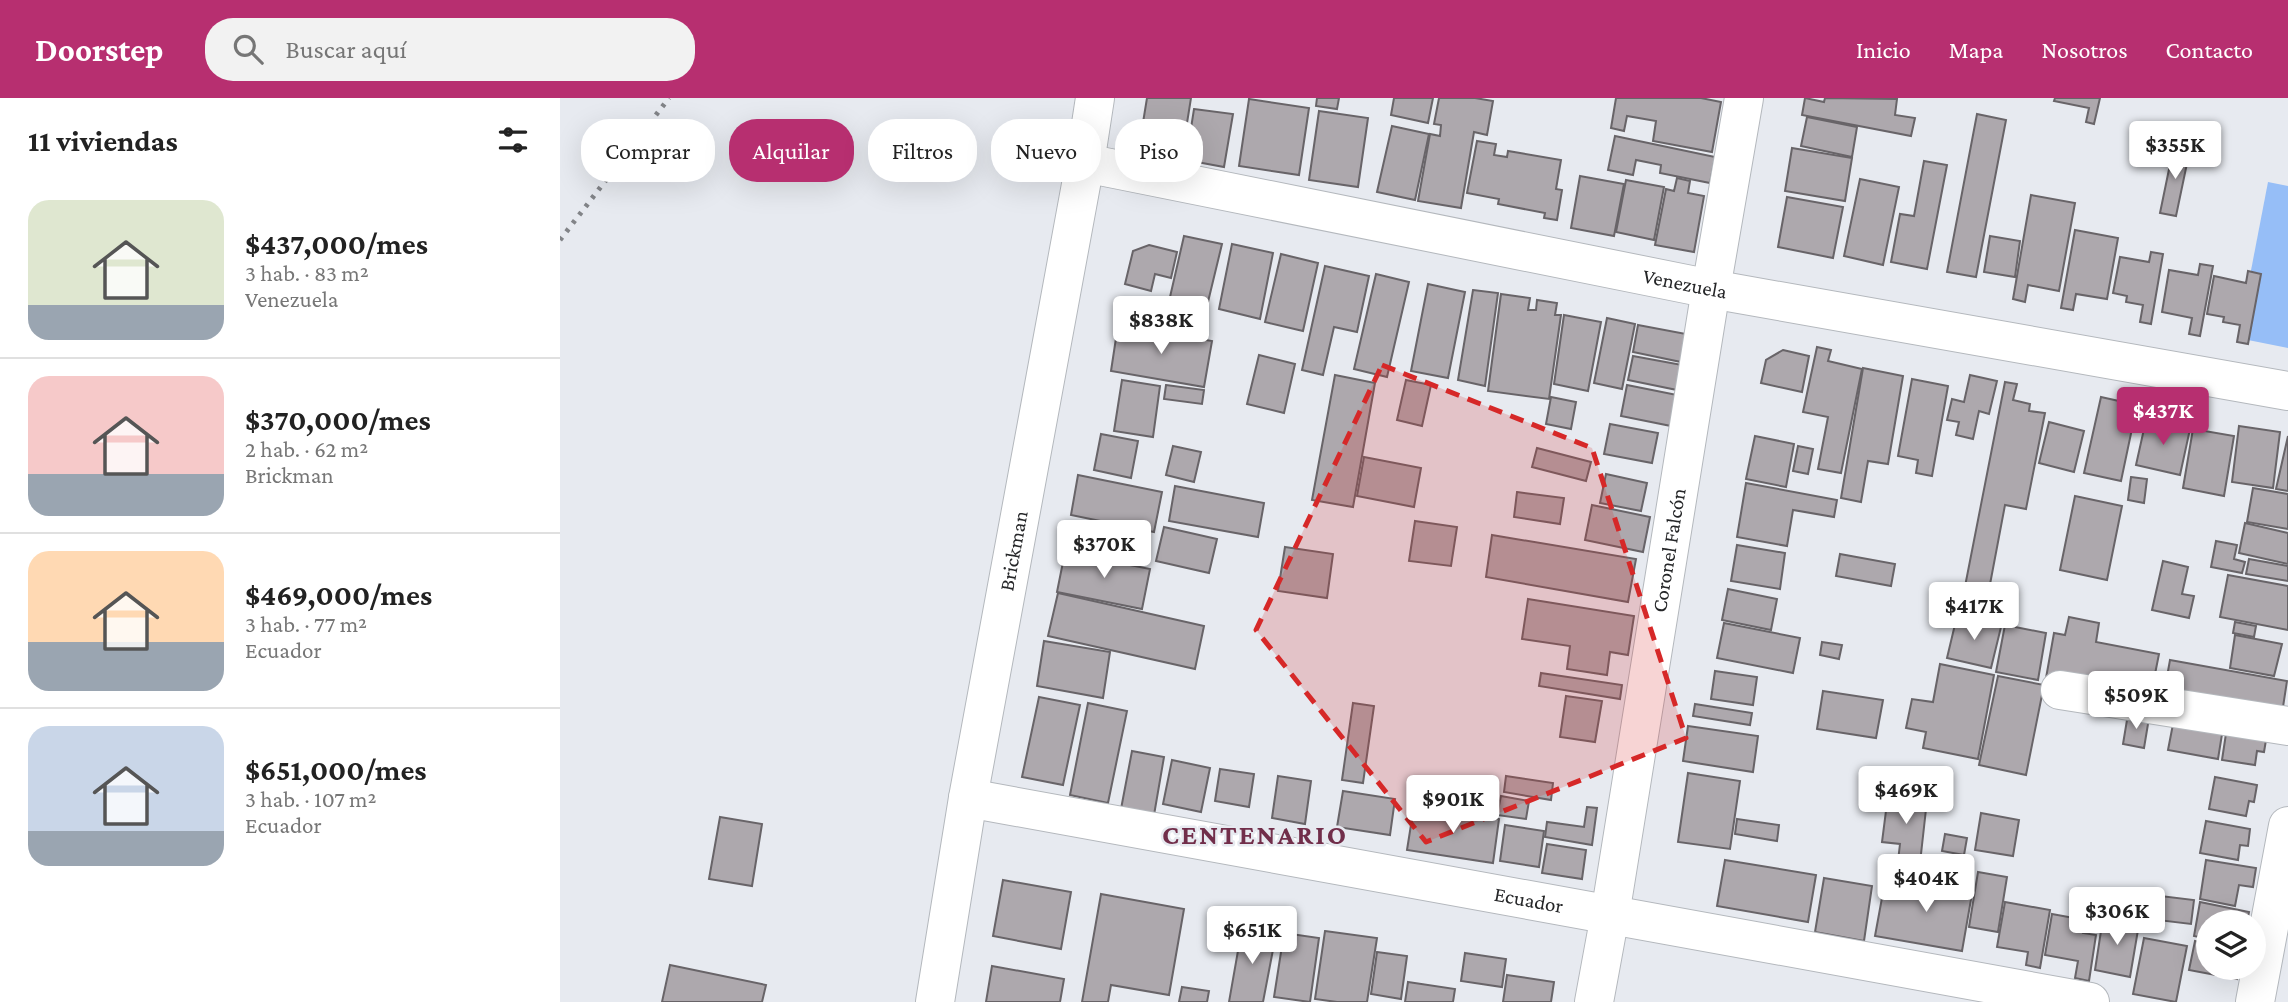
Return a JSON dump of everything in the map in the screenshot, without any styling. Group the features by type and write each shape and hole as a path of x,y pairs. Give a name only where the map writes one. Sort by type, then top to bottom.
{"street":[{"name":"Brickman","path":"1092,119 1095,98"},
{"name":"Coronel Falcón","path":"1594,1002 1744,98"},
{"name":"Venezuela","path":"1101,166 1711,289 2288,391"},
{"name":"Brickman","path":"935,1002 968,798 1081,182"},
{"path":"2060,690 2288,726"},
{"name":"Ecuador","path":"968,798 2090,1002"},
{"path":"2255,1002 2288,826"}],"highlighted area":[{"path":"1382,365 1592,448 1686,738 1426,842 1256,630"}],"shaded area":[{"path":"2268,182 2288,186 2288,348 2238,338"}],"building":[{"path":"1147,98 1191,98 1188,119 1144,119"},
{"path":"1317,98 1339,98 1337,109 1316,106"},
{"path":"1394,98 1433,98 1428,123 1391,115"},
{"path":"1439,98 1493,101 1487,135 1474,132 1461,208 1418,201 1430,134 1440,136 1441,125 1434,124"},
{"path":"1616,98 1701,98 1721,102 1712,152 1653,141 1656,121 1627,116 1624,131 1611,128"},
{"path":"1805,98 1824,102 1825,98 1897,99 1895,115 1915,118 1911,136 1802,115"},
{"path":"2055,98 2100,98 2094,124 2086,122 2089,108 2054,101"},
{"path":"1249,99 1309,108 1299,175 1239,166"},
{"path":"1194,109 1233,114 1224,167 1203,163 1203,119 1192,119"},
{"path":"1319,111 1368,118 1358,187 1309,180"},
{"path":"1977,114 2006,120 1976,277 1947,272"},
{"path":"1807,117 1857,127 1852,157 1801,146"},
{"path":"1392,126 1429,134 1415,200 1377,192"},
{"path":"1615,136 1715,157 1710,183 1660,173 1661,165 1636,160 1633,175 1608,170"},
{"path":"1477,141 1496,144 1494,155 1507,157 1508,151 1561,160 1556,189 1562,190 1557,220 1544,218 1545,213 1498,204 1499,199 1467,193"},
{"path":"2174,145 2190,149 2176,216 2160,213"},
{"path":"1792,148 1852,158 1845,201 1785,191"},
{"path":"1924,161 1947,165 1927,269 1891,262 1900,214 1914,216"},
{"path":"1580,176 1624,184 1614,236 1571,228"},
{"path":"1677,178 1690,181 1688,193 1704,196 1694,252 1655,245 1666,189 1674,191"},
{"path":"1860,179 1899,187 1883,265 1844,256"},
{"path":"1626,180 1664,187 1654,240 1616,232"},
{"path":"2031,195 2075,203 2059,291 2028,285 2025,302 2013,299"},
{"path":"1787,197 1843,207 1833,258 1778,247"},
{"path":"2075,230 2118,238 2107,299 2076,294 2073,310 2061,308"},
{"path":"1184,236 1222,244 1207,306 1170,297"},
{"path":"1990,236 2020,241 2015,277 1984,272"},
{"path":"1232,244 1273,253 1260,319 1219,309"},
{"path":"1149,245 1177,252 1171,278 1155,274 1151,291 1125,284 1133,251"},
{"path":"2151,252 2163,254 2151,324 2140,322 2143,305 2126,302 2127,296 2113,293 2120,257 2149,262"},
{"path":"1281,254 1318,263 1303,331 1265,322"},
{"path":"2200,264 2213,266 2200,336 2189,334 2192,318 2162,312 2169,270 2198,275"},
{"path":"1325,266 1369,276 1357,332 1334,327 1323,375 1302,370"},
{"path":"2248,271 2261,274 2248,344 2237,342 2240,325 2223,322 2224,317 2207,314 2214,276 2246,283"},
{"path":"1376,274 1409,282 1387,377 1354,369"},
{"path":"1428,284 1465,292 1448,378 1411,371"},
{"path":"1473,290 1498,293 1485,386 1458,380"},
{"path":"1501,294 1530,298 1528,310 1536,310 1537,300 1557,303 1555,315 1561,315 1549,399 1488,391"},
{"path":"1564,315 1601,322 1588,391 1554,384"},
{"path":"1607,318 1635,324 1622,389 1594,383"},
{"path":"1118,325 1212,341 1204,387 1111,371"},
{"path":"1638,325 1686,334 1681,362 1633,352"},
{"path":"1817,347 1831,350 1828,361 1862,369 1841,473 1818,469 1828,417 1803,412"},
{"path":"1783,350 1809,356 1802,392 1761,383 1766,360"},
{"path":"1259,355 1295,364 1284,413 1247,404"},
{"path":"1633,356 1682,365 1677,390 1628,380"},
{"path":"1863,368 1903,376 1888,464 1868,461 1861,502 1841,498"},
{"path":"1335,375 1375,383 1353,507 1312,500"},
{"path":"1970,375 1997,381 1989,414 1979,411 1973,439 1956,435 1959,422 1947,420 1952,399 1964,402"},
{"path":"1912,379 1948,386 1932,476 1916,473 1918,460 1898,456"},
{"path":"1122,380 1160,386 1153,437 1114,431"},
{"path":"1406,380 1431,385 1422,426 1397,420"},
{"path":"2005,382 2017,384 2013,400 2030,404 2029,411 2045,413 2026,509 2005,505 1984,616 1960,612"},
{"path":"1166,385 1204,390 1202,404 1164,399"},
{"path":"1627,385 1677,395 1671,426 1621,416"},
{"path":"1551,397 1576,402 1571,429 1546,424"},
{"path":"2101,397 2137,405 2121,481 2084,473"},
{"path":"2146,420 2190,429 2180,475 2136,465"},
{"path":"2049,422 2084,431 2074,472 2039,463"},
{"path":"1610,424 1658,433 1652,463 1604,454"},
{"path":"2239,426 2280,432 2273,488 2232,482"},
{"path":"2193,429 2234,436 2224,496 2183,488"},
{"path":"1101,434 1138,441 1131,478 1094,470"},
{"path":"1755,436 1794,444 1786,487 1746,479"},
{"path":"2288,436 2288,491 2276,489"},
{"path":"1173,446 1201,452 1194,482 1166,475"},
{"path":"1798,446 1813,449 1808,474 1793,471"},
{"path":"1537,448 1591,462 1586,481 1532,467"},
{"path":"1364,457 1421,468 1414,507 1357,496"},
{"path":"1606,474 1647,483 1641,511 1600,503"},
{"path":"1078,475 1162,492 1154,532 1071,515"},
{"path":"2131,477 2147,479 2144,503 2128,500"},
{"path":"1746,483 1837,500 1834,517 1793,510 1787,546 1737,537"},
{"path":"1175,486 1264,503 1258,537 1169,521"},
{"path":"2253,488 2288,494 2288,529 2247,522"},
{"path":"1517,492 1564,498 1560,524 1514,517"},
{"path":"2075,496 2122,506 2107,580 2060,570"},
{"path":"1592,505 1650,517 1643,552 1585,540"},
{"path":"1415,521 1457,527 1451,566 1409,561"},
{"path":"2245,523 2288,533 2288,564 2239,553"},
{"path":"1164,527 1217,539 1209,573 1156,561"},
{"path":"1492,535 1636,559 1628,602 1486,577"},
{"path":"2216,541 2237,545 2234,559 2245,562 2242,573 2211,567"},
{"path":"1737,545 1785,553 1780,589 1731,581"},
{"path":"1285,547 1333,554 1327,598 1278,591"},
{"path":"1065,552 1150,569 1142,609 1057,592"},
{"path":"1840,554 1895,564 1891,586 1836,576"},
{"path":"2249,559 2288,566 2288,581 2246,574"},
{"path":"2163,561 2188,567 2182,594 2194,596 2189,618 2152,610"},
{"path":"2228,575 2288,586 2288,630 2220,617"},
{"path":"1938,586 1961,590 1957,615 1934,610"},
{"path":"1728,589 1777,599 1771,630 1722,620"},
{"path":"1058,593 1204,626 1195,669 1048,636"},
{"path":"1528,599 1634,616 1628,655 1610,652 1607,675 1567,669 1570,646 1522,639"},
{"path":"1957,616 2001,627 1991,668 1947,658"},
{"path":"2069,617 2099,623 2096,642 2159,654 2150,699 2046,678 2054,633 2065,635"},
{"path":"2235,622 2256,626 2254,637 2233,633"},
{"path":"1724,623 1800,638 1793,673 1717,658"},
{"path":"2005,625 2046,633 2038,680 1996,672"},
{"path":"2235,635 2282,644 2274,676 2230,668"},
{"path":"1044,641 1110,652 1103,698 1037,686"},
{"path":"1822,642 1842,645 1839,659 1820,655"},
{"path":"2170,660 2287,681 2281,720 2163,699"},
{"path":"1940,664 1994,675 1978,759 1923,748 1926,732 1906,728 1912,699 1933,702"},
{"path":"1715,671 1757,677 1753,705 1711,699"},
{"path":"1541,673 1622,685 1620,699 1539,686"},
{"path":"1998,676 2044,685 2026,775 1979,765"},
{"path":"1823,691 1883,700 1876,738 1817,729"},
{"path":"1566,696 1602,701 1595,742 1560,737"},
{"path":"1039,697 1080,705 1063,785 1022,777"},
{"path":"1088,703 1127,711 1108,803 1070,795"},
{"path":"1353,703 1374,706 1363,783 1342,780"},
{"path":"1695,704 1752,713 1750,725 1693,716"},
{"path":"2128,714 2149,718 2144,748 2123,744"},
{"path":"2174,719 2223,728 2218,759 2168,750"},
{"path":"1688,726 1758,736 1753,772 1683,761"},
{"path":"2227,727 2267,734 2264,752 2257,751 2255,765 2222,760"},
{"path":"1132,751 1164,757 1154,815 1121,809"},
{"path":"1172,760 1210,768 1201,812 1163,804"},
{"path":"1220,769 1254,774 1249,807 1215,801"},
{"path":"1688,773 1740,781 1730,849 1678,842"},
{"path":"1278,776 1311,781 1305,824 1272,818"},
{"path":"1506,776 1553,783 1551,800 1504,792"},
{"path":"2215,777 2257,785 2254,802 2249,801 2246,816 2209,809"},
{"path":"1343,791 1395,799 1390,835 1337,827"},
{"path":"1888,795 1927,800 1920,863 1898,861 1900,844 1882,842"},
{"path":"1501,796 1529,801 1526,819 1497,815"},
{"path":"1414,806 1499,819 1493,863 1407,850"},
{"path":"1587,807 1597,808 1592,845 1545,837 1547,822 1584,827"},
{"path":"1981,813 2019,820 2013,856 1975,850"},
{"path":"720,817 762,824 752,886 709,879"},
{"path":"1737,819 1779,825 1777,841 1735,834"},
{"path":"2206,821 2250,829 2248,846 2240,845 2238,860 2200,853"},
{"path":"1505,825 1544,831 1539,867 1500,861"},
{"path":"1945,834 1967,838 1964,855 1942,851"},
{"path":"1547,844 1586,850 1582,879 1542,873"},
{"path":"1725,860 1816,875 1808,922 1717,906"},
{"path":"2206,860 2256,868 2253,887 2239,885 2235,906 2200,899"},
{"path":"1978,872 2007,877 1998,932 1969,927"},
{"path":"1909,876 1973,888 1962,951 1875,936 1884,887 1907,891"},
{"path":"1824,878 1872,886 1864,941 1815,932"},
{"path":"1003,880 1071,892 1061,949 993,936"},
{"path":"1101,894 1184,909 1169,995 1111,985 1108,1002 1082,1002"},
{"path":"2152,895 2194,900 2191,924 2149,919"},
{"path":"2005,902 2050,910 2040,968 2026,965 2028,952 1997,947"},
{"path":"2200,902 2239,910 2199,910"},
{"path":"2052,914 2085,920 2083,933 2096,935 2089,981 2075,978 2078,961 2045,955"},
{"path":"2103,918 2139,924 2130,977 2095,970"},
{"path":"1242,928 1276,934 1263,1002 1229,1002"},
{"path":"1325,931 1377,938 1367,1002 1315,999"},
{"path":"1284,933 1319,938 1310,1002 1274,997"},
{"path":"2144,938 2187,946 2176,1002 2133,994"},
{"path":"2195,941 2196,971 2189,970"},
{"path":"1377,952 1407,956 1401,999 1371,994"},
{"path":"1465,953 1506,959 1502,987 1461,981"},
{"path":"670,965 766,985 762,1002 662,1002"},
{"path":"992,966 1064,979 1060,1002 986,1002"},
{"path":"1507,975 1554,982 1551,1002 1503,1002"},
{"path":"1408,982 1455,989 1453,1002 1405,1002"},
{"path":"1182,987 1209,991 1207,1002 1179,1002"}],"railway":[{"path":"560,240 669,98"}],"district":[{"name":"CENTENARIO","path":"1255,834"}]}
